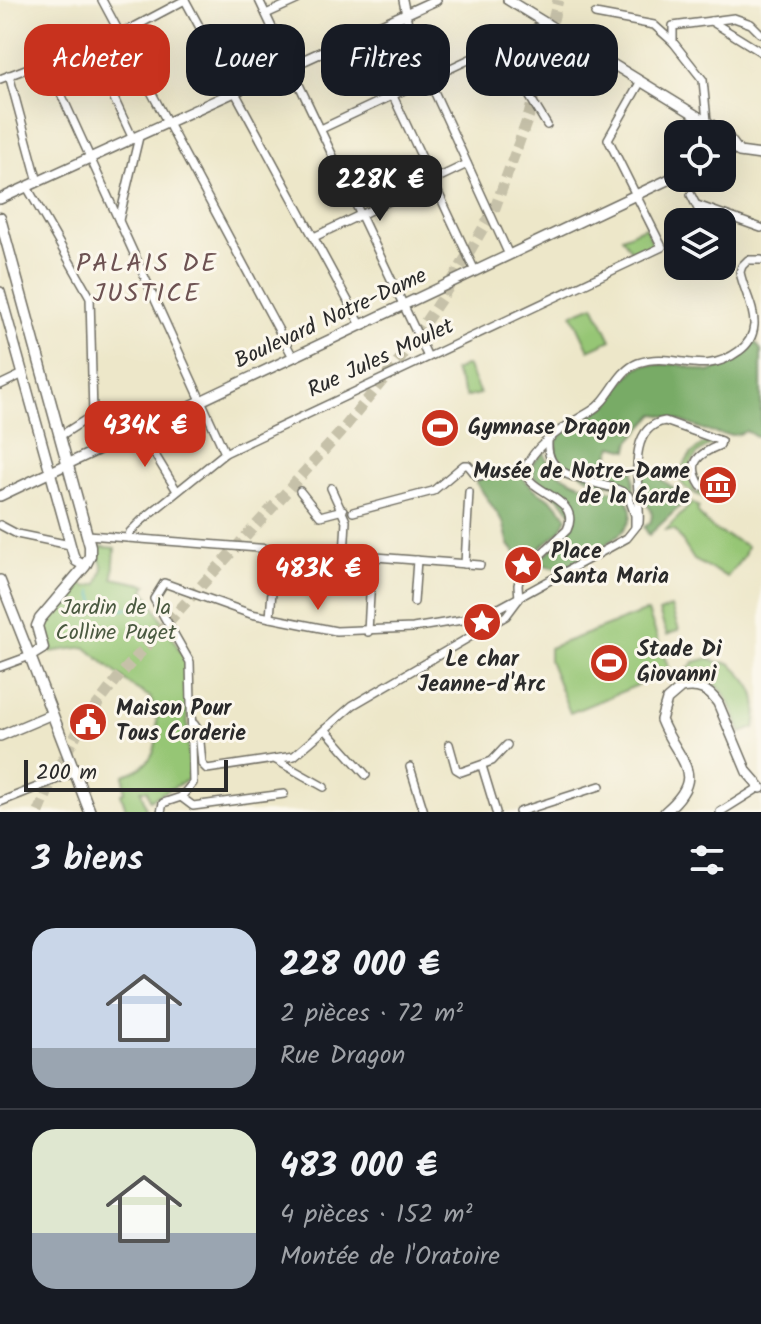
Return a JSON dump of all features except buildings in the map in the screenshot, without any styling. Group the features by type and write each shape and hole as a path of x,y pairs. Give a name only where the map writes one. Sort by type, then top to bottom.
{"main road":[{"path":"0,218 91,552 85,566 40,619 37,626 43,650 30,656 90,812"}],"street":[{"path":"102,0 116,24"},
{"path":"138,24 185,0 198,24"},
{"path":"259,0 271,24"},
{"path":"266,14 297,0"},
{"path":"403,0 408,24"},
{"path":"305,59 436,0"},
{"path":"508,0 705,120"},
{"path":"595,14 654,25 673,42 703,80 707,120"},
{"path":"673,42 672,29 676,25 734,18 751,24 760,33 752,47"},
{"path":"711,21 761,52"},
{"path":"0,79 24,69"},
{"path":"9,75 38,182"},
{"path":"635,195 608,139 641,81"},
{"path":"62,96 225,453"},
{"path":"115,96 136,138 119,222"},
{"path":"154,96 293,357"},
{"path":"0,199 226,96"},
{"path":"237,96 361,325"},
{"path":"305,96 428,357"},
{"path":"321,129 393,96 475,271"},
{"path":"436,96 509,255"},
{"path":"529,96 547,125"},
{"path":"736,149 761,155"},
{"path":"314,237 467,164"},
{"name":"Boulevard Notre-Dame","path":"0,496 664,182"},
{"path":"27,187 90,297 93,415 60,436"},
{"name":"Rue Jules Moulet","path":"128,538 134,527 225,453 662,247 635,195"},
{"path":"691,195 698,208"},
{"path":"697,205 761,228"},
{"path":"194,724 198,728 202,764 207,769 294,756 353,705 506,616 519,599 521,573 567,530 571,522 571,515 564,506 529,479 526,472 528,463 561,428 597,407 618,380 636,364 679,361 713,364 743,349 758,326 740,272 745,262 759,259 761,249"},
{"path":"0,292 70,545 76,561 85,566"},
{"path":"0,385 23,374"},
{"path":"161,812 163,803 181,797 193,783 191,731 194,724 190,662 154,599 164,583 270,618 336,631 368,632 462,620 519,599 627,538 635,530 640,516 637,459 643,439 659,421 719,439 721,443 705,452 693,465 693,473 701,486"},
{"path":"140,430 177,491"},
{"path":"549,440 550,458 559,469 590,483 614,487 628,495 635,515 635,530"},
{"path":"353,512 433,491 464,465 468,465 477,476 526,472"},
{"path":"331,488 346,521 344,555"},
{"path":"300,491 320,516 343,510"},
{"path":"465,564 469,492"},
{"path":"0,525 17,534 70,545"},
{"path":"88,535 480,565"},
{"path":"270,618 275,550"},
{"path":"368,632 372,557"},
{"path":"414,602 417,560"},
{"path":"0,667 30,656 1,584"},
{"path":"462,620 467,639"},
{"path":"665,812 679,800 688,783 687,767 661,720 667,700 681,688 703,688 712,693 747,772 760,787 720,812"},
{"path":"0,736 52,714"},
{"path":"325,729 366,775"},
{"path":"449,744 457,771 492,761 507,745"},
{"path":"276,760 324,787"},
{"path":"482,766 496,812"},
{"path":"410,767 424,812"},
{"path":"0,802 75,772"},
{"path":"519,812 600,786"},
{"path":"181,797 193,806 284,794"}],"green space":[{"path":"645,227 652,242 650,247 634,255 622,237"},
{"path":"594,305 611,340 589,350 572,314"},
{"path":"753,339 761,350 761,436 756,437 746,431 725,435 655,414 630,441 628,450 613,446 608,458 633,466 634,493 620,485 597,483 568,469 556,456 557,440 565,431 605,407 636,368 677,364 709,372 745,353"},
{"path":"467,365 480,394 466,397 454,371"},
{"path":"707,441 716,443 700,452 691,463 690,478 696,494 685,487 678,474 691,454"},
{"path":"544,452 550,465 562,475 584,485 619,493 631,509 626,527 619,534 565,568 538,562 568,533 574,517 565,504 534,477 533,463"},
{"path":"640,464 688,499 649,535 644,527 650,523 652,514 643,503"},
{"path":"522,476 557,505 567,518 560,531 529,557 518,556 509,545 503,522 476,482 480,478"},
{"path":"692,503 699,507 697,510 701,517 712,528 747,546 744,556 727,577 694,560 675,530 666,530"},
{"name":"Jardin de la Colline Puget","path":"95,546 115,548 113,578 147,585 144,589 186,661 189,779 150,800 147,790 141,790 147,812 127,812 121,794 125,791 124,775 144,765 155,748 157,722 150,697 133,687 85,647 50,652 42,630 43,621 77,582 86,587 98,584 103,568"},
{"path":"671,607 679,630 667,635 659,612"},
{"name":"Stade Di Giovanni","path":"648,612 670,672 570,713 549,660 549,648"},
{"path":"709,658 730,663 749,684 756,698 755,728 741,733 728,700 716,685 696,676 682,675 694,662"}],"waterway":[{"path":"92,591 95,602 104,610 138,607"}],"tunnel":[{"path":"39,812 81,726 121,674 339,434 401,358 445,293 495,208 529,115 558,0"}],"place":[{"name":"Gymnase Dragon","path":"440,428"},
{"name":"Musée de Notre-Dame de la Garde","path":"718,485"},
{"name":"Place Santa Maria","path":"523,565"},
{"name":"Le char Jeanne-d'Arc","path":"482,622"},
{"name":"Stade Di Giovanni","path":"609,663"},
{"name":"Maison Pour Tous Corderie","path":"88,722"}],"district":[{"name":"PALAIS DE JUSTICE","path":"147,279"}]}
